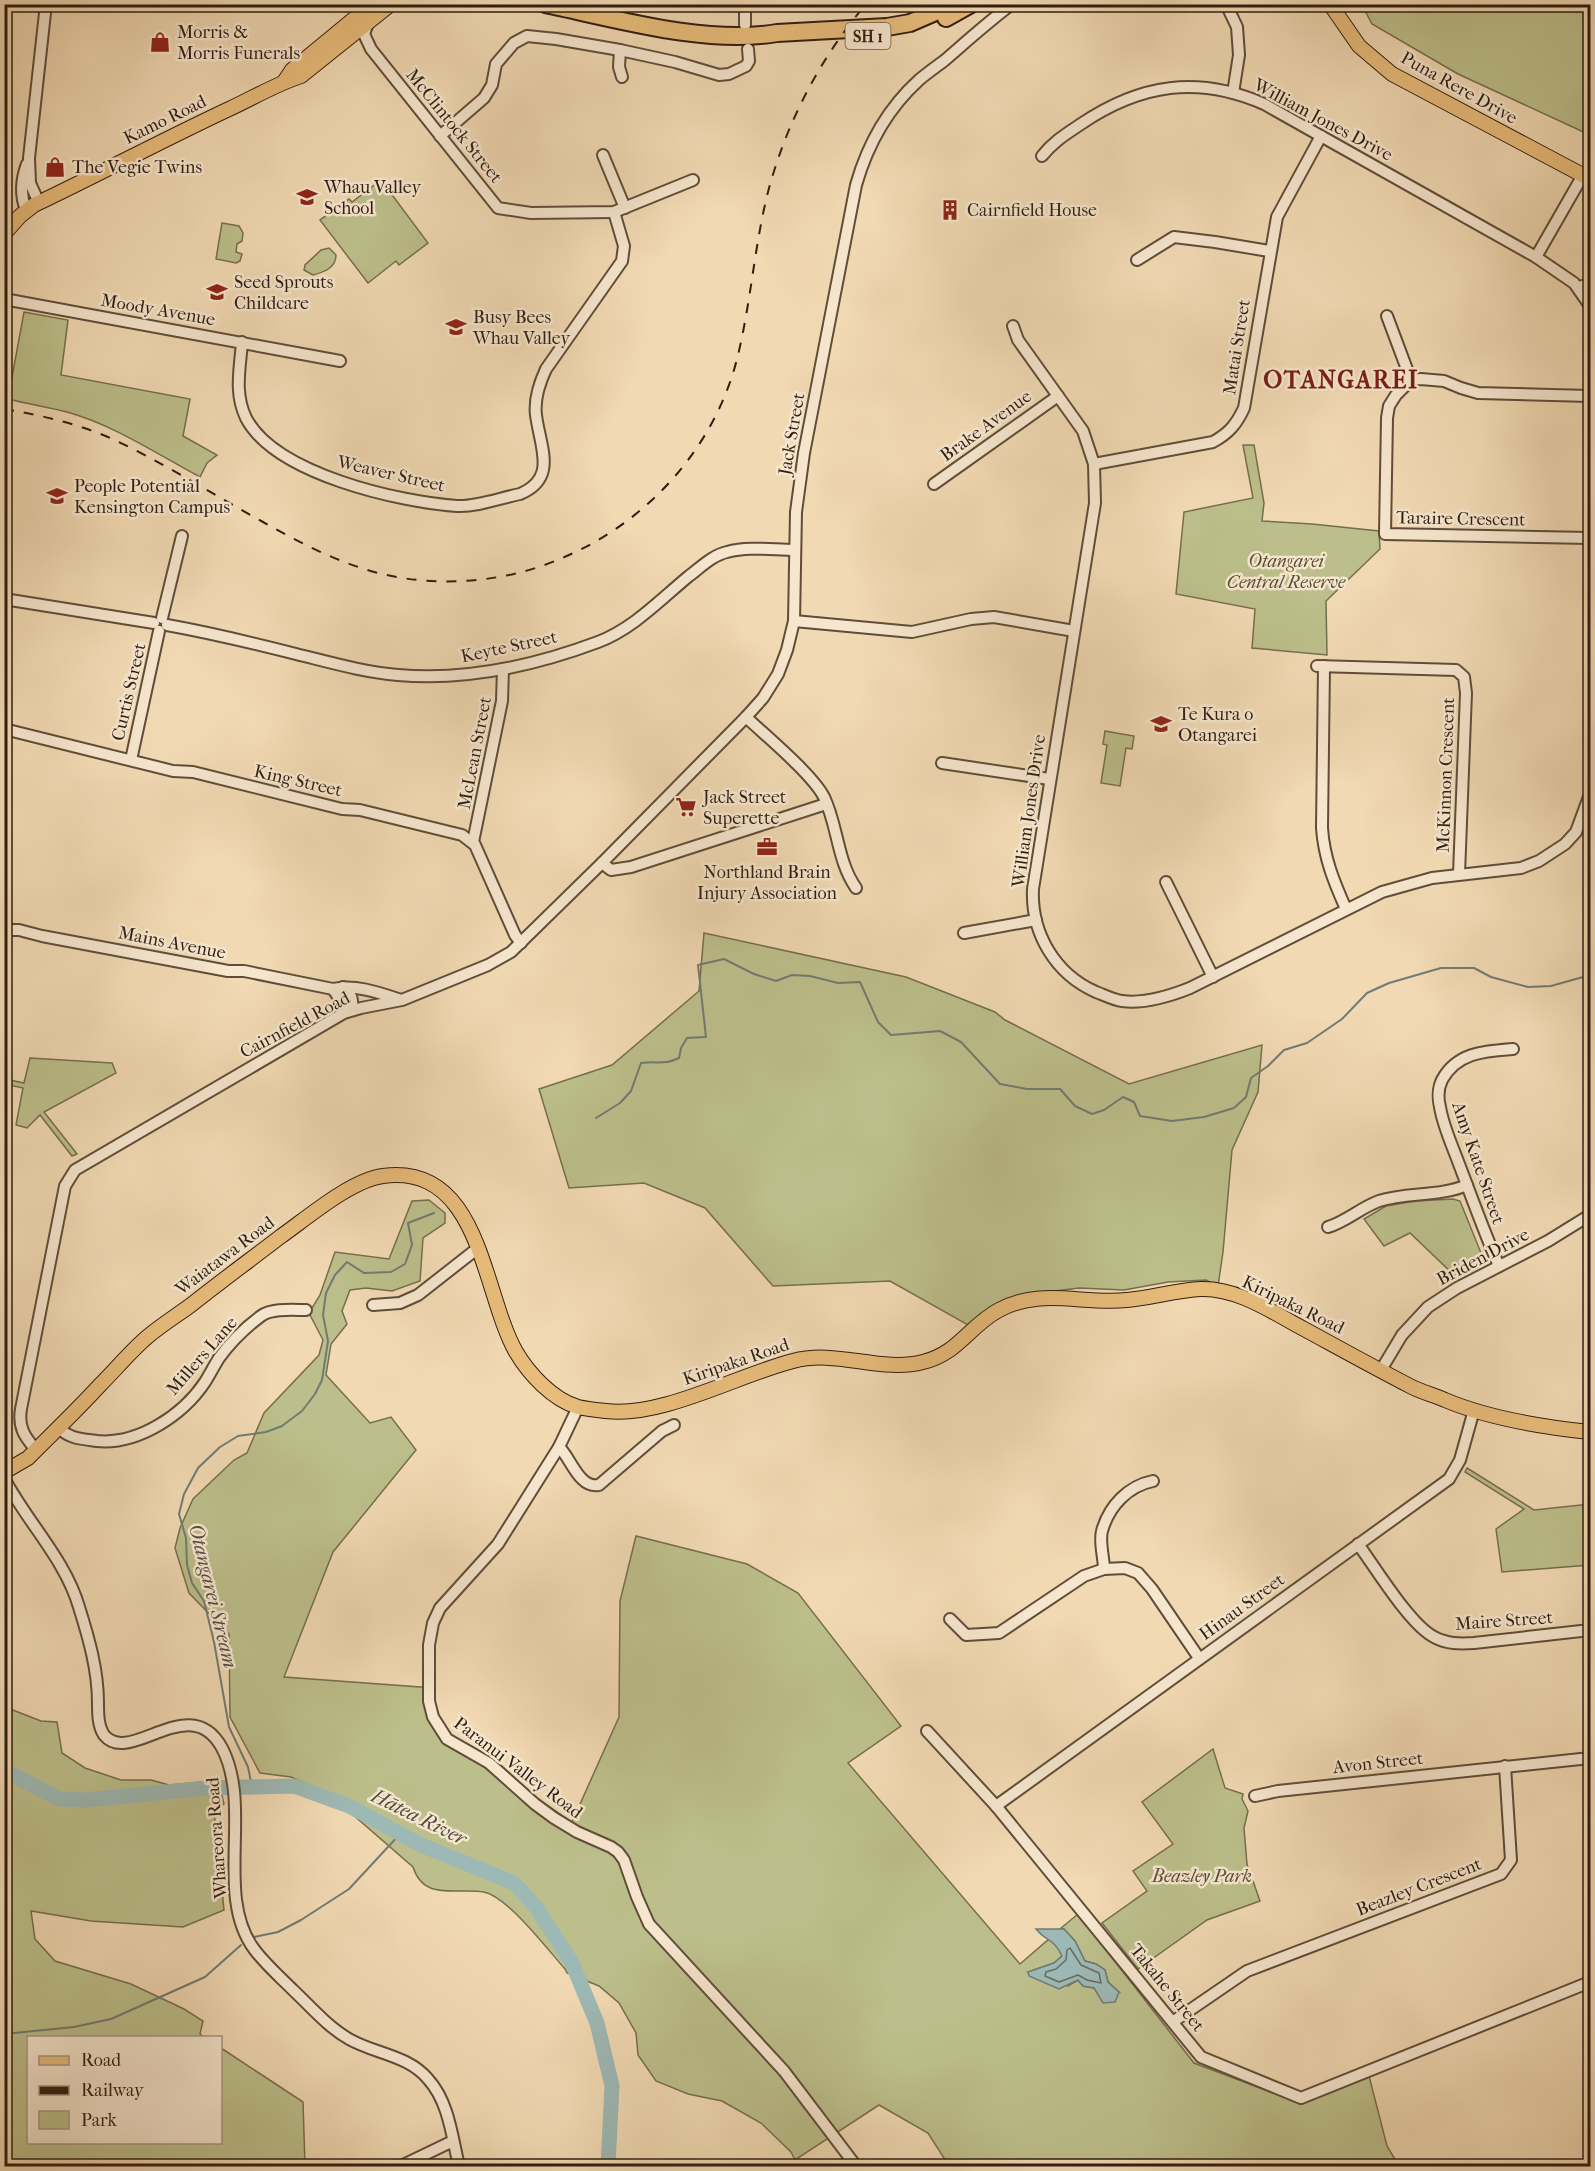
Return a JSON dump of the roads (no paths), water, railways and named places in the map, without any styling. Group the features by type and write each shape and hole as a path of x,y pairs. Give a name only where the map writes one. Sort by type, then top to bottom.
{"highway":[{"name":"SH 1","path":"545,4 651,26 705,34 777,39 890,34 939,21 971,4"},
{"name":"SH 1","path":"759,36 786,32 887,27 910,23 954,4"}],"main road":[{"name":"Kamo Road","path":"284,82 292,70 369,10 391,4"},
{"name":"Puna Rere Drive","path":"1330,4 1359,46 1392,74 1587,177"},
{"name":"Kamo Road","path":"4,234 26,210 39,203 284,82 301,76 345,41 369,10"},
{"name":"Waiatawa Road","path":"4,1472 28,1458 145,1338 298,1224 364,1180 399,1175 432,1184 445,1192 464,1214 478,1248"},
{"name":"Kiripaka Road","path":"478,1248 516,1352 536,1378 558,1397 578,1407 617,1412 648,1409 804,1358 837,1357 886,1365 918,1364 947,1353 998,1310 1030,1299 1062,1297 1094,1301 1127,1300 1208,1289 1241,1296 1409,1386 1474,1410 1534,1424 1590,1432"}],"street":[{"path":"39,203 30,183 29,158 46,4"},
{"path":"745,4 745,26"},
{"name":"Jack Street","path":"602,863 746,717 763,698 778,674 794,621 796,512 804,453 856,185 863,161 875,134 904,95 988,21 1012,4"},
{"path":"1226,4 1238,27 1239,55 1233,93"},
{"path":"369,10 364,34 370,49"},
{"path":"440,136 489,92 496,64 520,39 533,35 620,50 675,62 719,75 742,69 749,61 748,49"},
{"path":"345,41 361,42 370,49"},
{"name":"McClintock Street","path":"370,49 498,208 531,213 614,212 693,180"},
{"path":"620,50 619,67 622,77"},
{"name":"William Jones Drive","path":"1042,156 1052,144 1098,112 1124,99 1163,88 1205,87 1233,93 1264,104 1536,257 1578,288 1590,306"},
{"name":"Matai Street","path":"1094,464 1213,442 1228,433 1236,424 1244,408 1269,251 1277,217 1321,136"},
{"path":"603,155 625,208"},
{"path":"26,210 21,194 23,173 29,158"},
{"path":"1536,257 1587,177"},
{"name":"Weaver Street","path":"242,342 238,380 239,399 247,419 259,436 290,459 350,485 411,500 465,506 520,494 539,480 544,465 536,416 540,382 546,369 622,261 624,246 614,212"},
{"path":"1137,260 1174,237 1269,251"},
{"path":"1578,288 1587,285 1590,287"},
{"name":"Moody Avenue","path":"4,299 340,361"},
{"path":"1387,316 1411,380 1432,378 1478,393 1590,396"},
{"name":"William Jones Drive","path":"1013,326 1018,340 1083,431 1094,464 1095,504 1049,779 1032,905 1041,938 1051,955 1075,980 1105,996 1122,1001 1171,995 1213,977 1382,892 1410,883 1459,874 1521,868 1553,854 1576,832 1590,794"},
{"name":"Taraire Crescent","path":"1411,380 1389,406 1385,534 1590,538"},
{"name":"Brake Avenue","path":"934,484 1058,396"},
{"name":"Curtis Street","path":"130,760 182,536"},
{"name":"Keyte Street","path":"4,599 161,624 385,673 461,675 503,669 541,660 599,642 637,620 708,560 726,552 745,549 795,550"},
{"path":"794,621 912,632 971,619 994,617 1074,631"},
{"name":"McKinnon Crescent","path":"1346,909 1327,864 1323,846 1321,666 1456,670 1464,677 1466,693 1459,874"},
{"name":"McLean Street","path":"473,842 502,701 503,669"},
{"path":"746,717 808,777 824,797 847,875 856,888"},
{"name":"King Street","path":"4,729 173,771 193,772 342,809 363,810 458,834 473,842"},
{"path":"942,763 1049,779"},
{"path":"602,863 610,870 631,867 826,804"},
{"path":"473,842 515,935 521,943"},
{"name":"Cairnfield Road","path":"36,1450 22,1431 20,1417 63,1195 70,1174 81,1165 352,1010 402,1000 493,962 521,943 602,863"},
{"path":"1166,882 1213,977"},
{"path":"964,933 1035,920"},
{"name":"Mains Avenue","path":"4,930 19,930 228,971 241,970 338,988 378,992 402,1000"},
{"path":"338,988 343,1004 352,1010"},
{"name":"Amy Kate Street","path":"1499,1266 1467,1185 1440,1107 1439,1097 1441,1081 1465,1056 1514,1049"},
{"path":"1328,1227 1348,1220 1377,1202 1467,1185"},
{"name":"Briden Drive","path":"1381,1370 1402,1335 1428,1307 1457,1288 1548,1241 1590,1215"},
{"path":"373,1305 400,1303 418,1295 478,1248"},
{"name":"Millers Lane","path":"59,1428 66,1435 106,1442 130,1438 158,1426 183,1406 204,1383 219,1358 240,1334 264,1314 287,1310 306,1310"},
{"name":"Paranui Valley Road","path":"578,1407 559,1447 490,1554 441,1608 433,1623 429,1644 429,1701 433,1718 447,1739 499,1770 535,1804 577,1832 618,1852 624,1860 649,1924 784,2071 856,2166"},
{"name":"Hinau Street","path":"996,1806 1449,1479 1460,1460 1474,1410"},
{"path":"559,1447 584,1482 591,1486 599,1485 662,1431 674,1425"},
{"name":"Whareora Road","path":"4,1478 71,1584 96,1672 99,1721 104,1734 114,1741 125,1742 179,1725 198,1727 213,1737 221,1747 231,1775 235,1809 238,1907 248,1940 266,1962 331,2026 350,2039 410,2064 428,2079 441,2100 459,2166"},
{"path":"1104,1569 1102,1532 1118,1500 1141,1484 1154,1481"},
{"name":"Maire Street","path":"1358,1544 1415,1623 1434,1638 1457,1644 1590,1630"},
{"path":"950,1618 966,1635 999,1633 1084,1576 1104,1569 1125,1568 1138,1573 1152,1589 1198,1658"},
{"name":"Takahe Street","path":"927,1731 996,1806 1174,2021 1201,2057 1301,2098 1590,1983"},
{"path":"1505,1766 1590,1758"},
{"name":"Avon Street","path":"1255,1796 1278,1791 1505,1766"},
{"name":"Beazley Crescent","path":"1174,2021 1246,1971 1501,1874 1511,1860 1505,1766"},
{"path":"401,2166 453,2141"}],"water":[{"path":"1036,1929 1064,1929 1075,1941 1085,1961 1105,1970 1108,1982 1119,1992 1115,2002 1103,2003 1094,1988 1083,1986 1078,1980 1059,1989 1029,1976 1028,1972 1054,1963 1062,1956 1056,1946"}],"waterway":[{"name":"Otangarei Stream","path":"596,1118 620,1103 631,1091 641,1063 674,1060 679,1058 681,1048 687,1038 706,1037 698,965 724,959 754,974 776,981 792,975 810,976 838,983 860,982 878,1022 891,1035 940,1031 961,1042 1000,1084 1027,1089 1060,1089 1075,1106 1092,1114 1104,1110 1123,1097 1134,1102 1140,1116 1172,1121 1204,1117 1234,1108 1246,1097 1251,1078 1268,1066 1284,1050 1307,1043 1342,1019 1367,993 1389,983 1441,968 1474,968 1491,977 1528,987 1551,986 1590,975"},
{"name":"Otangarei Stream","path":"252,1787 248,1767 229,1727 214,1642 204,1601 192,1583 187,1565 186,1538 179,1514 184,1494 198,1468 220,1447 238,1436 266,1432 282,1426 302,1411 322,1380 328,1341 323,1315 326,1293 335,1275 347,1262 364,1273 391,1272 405,1264 412,1245 408,1223 434,1213"},
{"name":"Hātea River","path":"4,1770 59,1799 86,1800 207,1788 294,1786 349,1806 421,1845 514,1883 536,1907 572,1963 597,2023 612,2086 608,2166"},
{"path":"254,1937 278,1932 349,1889 400,1834"},
{"path":"4,2034 74,2027 111,2019 205,1977 241,1945"}],"railway":[{"path":"4,409 57,420 108,437 167,467 277,530 333,558 378,573 426,581 475,580 524,571 569,555 627,521 653,499 677,474 697,447 714,418 728,387 738,355 761,224 779,157 809,88 835,44 866,4"}],"place":[{"name":"Morris & Morris Funerals","path":"160,42"},
{"name":"The Vegie Twins","path":"55,167"},
{"name":"Whau Valley School","path":"307,197"},
{"name":"Cairnfield House","path":"950,210"},
{"name":"Seed Sprouts Childcare","path":"217,292"},
{"name":"Busy Bees Whau Valley","path":"456,327"},
{"name":"People Potential Kensington Campus","path":"57,496"},
{"name":"Te Kura o Otangarei","path":"1161,724"},
{"name":"Jack Street Superette","path":"686,807"},
{"name":"Northland Brain Injury Association","path":"767,847"}],"district":[{"name":"OTANGAREI","path":"1341,380"}],"park label":[{"name":"Otangarei Central Reserve","path":"1286,571"},
{"name":"Beazley Park","path":"1202,1876"}]}
